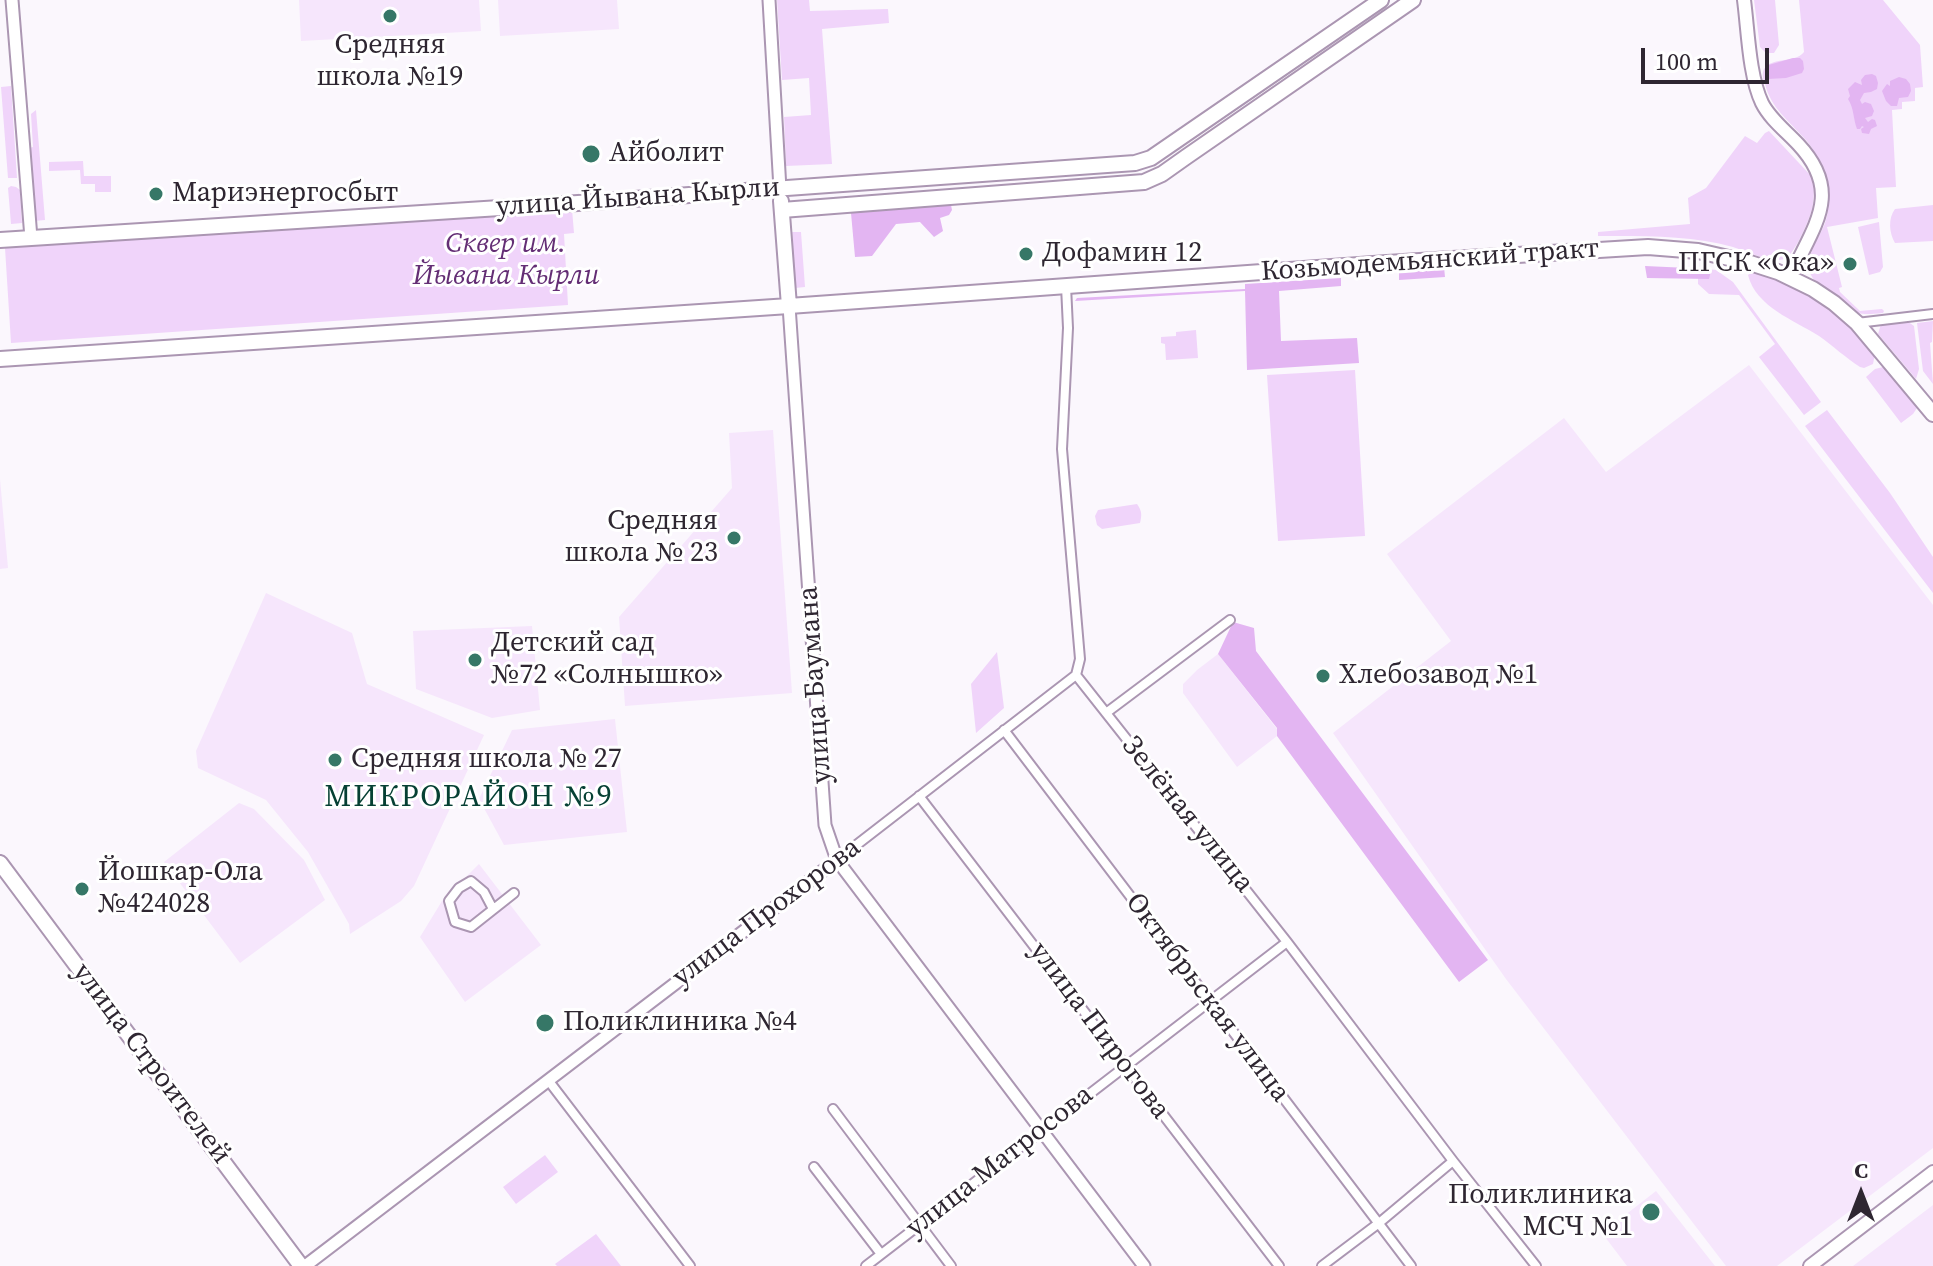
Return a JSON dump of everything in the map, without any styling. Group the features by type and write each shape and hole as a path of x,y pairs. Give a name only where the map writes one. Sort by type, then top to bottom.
{"main road":[{"name":"улица Йывана Кырли","path":"782,210 1137,183 1162,174 1413,0"},
{"path":"1744,0 1755,84 1762,103 1810,161 1820,179 1823,196 1818,219 1790,278"},
{"name":"улица Йывана Кырли","path":"0,240 1135,163 1151,158 1376,4"},
{"path":"1376,4 1381,22"},
{"path":"1329,36 1339,52"},
{"path":"1175,142 1186,157"},
{"path":"946,177 947,197"},
{"name":"улица Баумана","path":"780,189 789,306"},
{"name":"Козьмодемьянский тракт","path":"1066,286 1648,247 1687,250 1764,267 1813,289 1857,323 1933,414"},
{"path":"0,359 1066,286"},
{"name":"улица Строителей","path":"0,863 303,1266"},
{"path":"1810,1266 1933,1172"}],"street":[{"path":"12,0 31,238"},
{"name":"улица Баумана","path":"769,0 780,189"},
{"path":"1066,286 1068,328 1062,449 1080,659 1076,675"},
{"name":"улица Баумана","path":"789,306 825,825 837,860 1144,1266"},
{"path":"1857,323 1933,314"},
{"path":"1106,713 1230,620"},
{"name":"Зелёная улица","path":"1076,675 1287,942 1536,1266"},
{"name":"улица Прохорова","path":"303,1266 1076,675"},
{"name":"Октябрьская улица","path":"1004,730 1411,1266"},
{"name":"улица Пирогова","path":"919,796 1279,1266"},
{"path":"493,909 484,892 471,881 459,888 449,901 455,922 471,927 514,893"},
{"name":"улица Матросова","path":"866,1266 1287,942"},
{"path":"548,1080 690,1266"},
{"path":"833,1109 951,1266"},
{"path":"1322,1266 1453,1161"},
{"path":"814,1167 881,1254"}],"shaded area":[{"name":"Средняя школа №19","path":"299,0 479,0 481,31 301,41"},
{"path":"498,0 617,0 619,29 500,36"},
{"path":"1793,58 1803,61 1802,73 1786,78 1768,79 1765,76 1765,66"},
{"path":"1865,75 1876,76 1877,89 1864,93 1860,100 1862,104 1871,104 1874,111 1872,116 1865,118 1868,122 1875,120 1877,126 1869,134 1862,133 1862,126 1857,129 1848,89 1855,82 1862,85"},
{"path":"1899,77 1906,79 1911,91 1908,97 1899,98 1897,106 1891,106 1882,91 1887,84 1890,86 1890,81"},
{"path":"945,202 951,205 952,210 949,215 940,218 943,231 934,237 920,222 896,224 872,256 855,257 851,213 857,208"},
{"path":"1645,266 1711,271 1709,279 1647,278"},
{"path":"1444,267 1445,277 1399,280 1399,270"},
{"path":"1341,278 1341,286 1279,291 1281,341 1357,338 1359,363 1247,370 1245,291 1075,301 1077,298 1245,289 1245,284"},
{"path":"1749,365 1933,605 1933,1148 1777,1266 1726,1266 1506,979 1333,733 1451,641 1387,554 1564,418 1606,472"},
{"name":"Средняя школа № 23","path":"773,430 792,693 625,706 619,617 732,488 729,433"},
{"path":"0,479 8,568 0,569"},
{"name":"Средняя школа № 27","path":"266,593 352,633 367,684 484,735 414,886 401,901 350,934 349,924 308,852 266,800 198,768 196,751"},
{"path":"1233,622 1254,628 1256,651 1488,960 1459,982 1277,736 1277,728 1218,654"},
{"name":"Детский сад №72 «Солнышко»","path":"532,626 540,710 492,718 416,689 413,631"},
{"path":"1218,654 1277,729 1277,736 1237,767 1183,693 1183,684"},
{"path":"615,719 627,832 504,845 479,799 512,730"},
{"path":"239,803 254,809 304,860 325,900 240,963 164,862"},
{"path":"479,864 541,945 465,1002 420,937 442,901"},
{"name":"Поликлиника МСЧ №1","path":"1656,1191 1715,1266 1627,1266 1602,1233"},
{"path":"1933,1205 1933,1266 1853,1266"}],"green space":[{"path":"777,0 809,0 810,11 888,9 889,23 822,29 832,164 786,166 784,117 811,115 809,78 782,80"},
{"path":"1754,0 1775,0 1779,45 1774,53 1766,53 1760,47"},
{"path":"1799,0 1883,0 1920,45 1923,87 1915,88 1915,101 1902,102 1902,109 1892,110 1896,187 1876,188 1878,218 1827,227 1842,287 1839,288 1840,292 1860,311 1882,309 1883,313 1866,314 1851,310 1818,284 1809,269 1810,255 1827,216 1827,177 1809,144 1771,100 1763,75 1770,64 1800,56 1804,52"},
{"path":"11,86 17,178 8,178 1,87"},
{"path":"36,110 45,220 34,221 28,148 33,147 31,114"},
{"path":"1769,131 1814,179 1810,216 1799,241 1786,258 1768,259 1717,243 1683,238 1598,236 1598,232 1690,224 1688,198 1706,188 1745,136 1757,143"},
{"path":"83,161 84,176 111,176 111,192 95,192 95,184 81,184 80,170 49,171 49,162"},
{"path":"11,186 20,190 22,223 11,224 8,188"},
{"path":"1933,205 1933,241 1895,243 1890,226 1895,209"},
{"name":"Сквер им. Йывана Кырли","path":"572,209 574,233 564,234 568,305 11,343 5,248"},
{"path":"1879,222 1883,267 1880,272 1869,275 1858,227"},
{"path":"792,232 801,232 805,287 795,288"},
{"path":"1698,268 1716,270 1733,282 1821,402 1804,415 1759,357 1775,344 1739,295 1709,294 1698,284"},
{"path":"1755,270 1790,283 1821,303 1850,327 1875,354 1873,364 1860,367 1819,336 1767,304 1752,286 1748,275"},
{"path":"1907,321 1914,326 1919,369 1916,379 1878,334 1881,324"},
{"path":"1933,321 1930,343 1933,384 1923,371 1917,323"},
{"path":"1196,330 1198,358 1166,360 1165,344 1161,343 1161,337"},
{"path":"1883,367 1917,408 1901,423 1866,377"},
{"path":"1355,370 1365,536 1278,541 1267,375"},
{"path":"1827,410 1890,493 1933,557 1933,593 1805,426"},
{"path":"1137,504 1141,513 1140,523 1102,529 1097,525 1095,516 1098,510"},
{"path":"997,652 1004,708 976,733 971,684"},
{"path":"545,1155 558,1172 516,1204 503,1187"},
{"path":"596,1234 621,1266 555,1264"}],"place":[{"name":"Средняя школа №19","path":"390,16"},
{"name":"Айболит","path":"591,154"},
{"name":"Мариэнергосбыт","path":"156,194"},
{"name":"Дофамин 12","path":"1026,254"},
{"name":"ПГСК «Ока»","path":"1850,264"},
{"name":"Средняя школа № 23","path":"734,538"},
{"name":"Детский сад №72 «Солнышко»","path":"475,660"},
{"name":"Хлебозавод №1","path":"1323,676"},
{"name":"Средняя школа № 27","path":"335,760"},
{"name":"Йошкар-Ола №424028","path":"82,889"},
{"name":"Поликлиника №4","path":"545,1023"},
{"name":"Поликлиника МСЧ №1","path":"1651,1212"}],"district":[{"name":"МИКРОРАЙОН №9","path":"469,798"}]}
